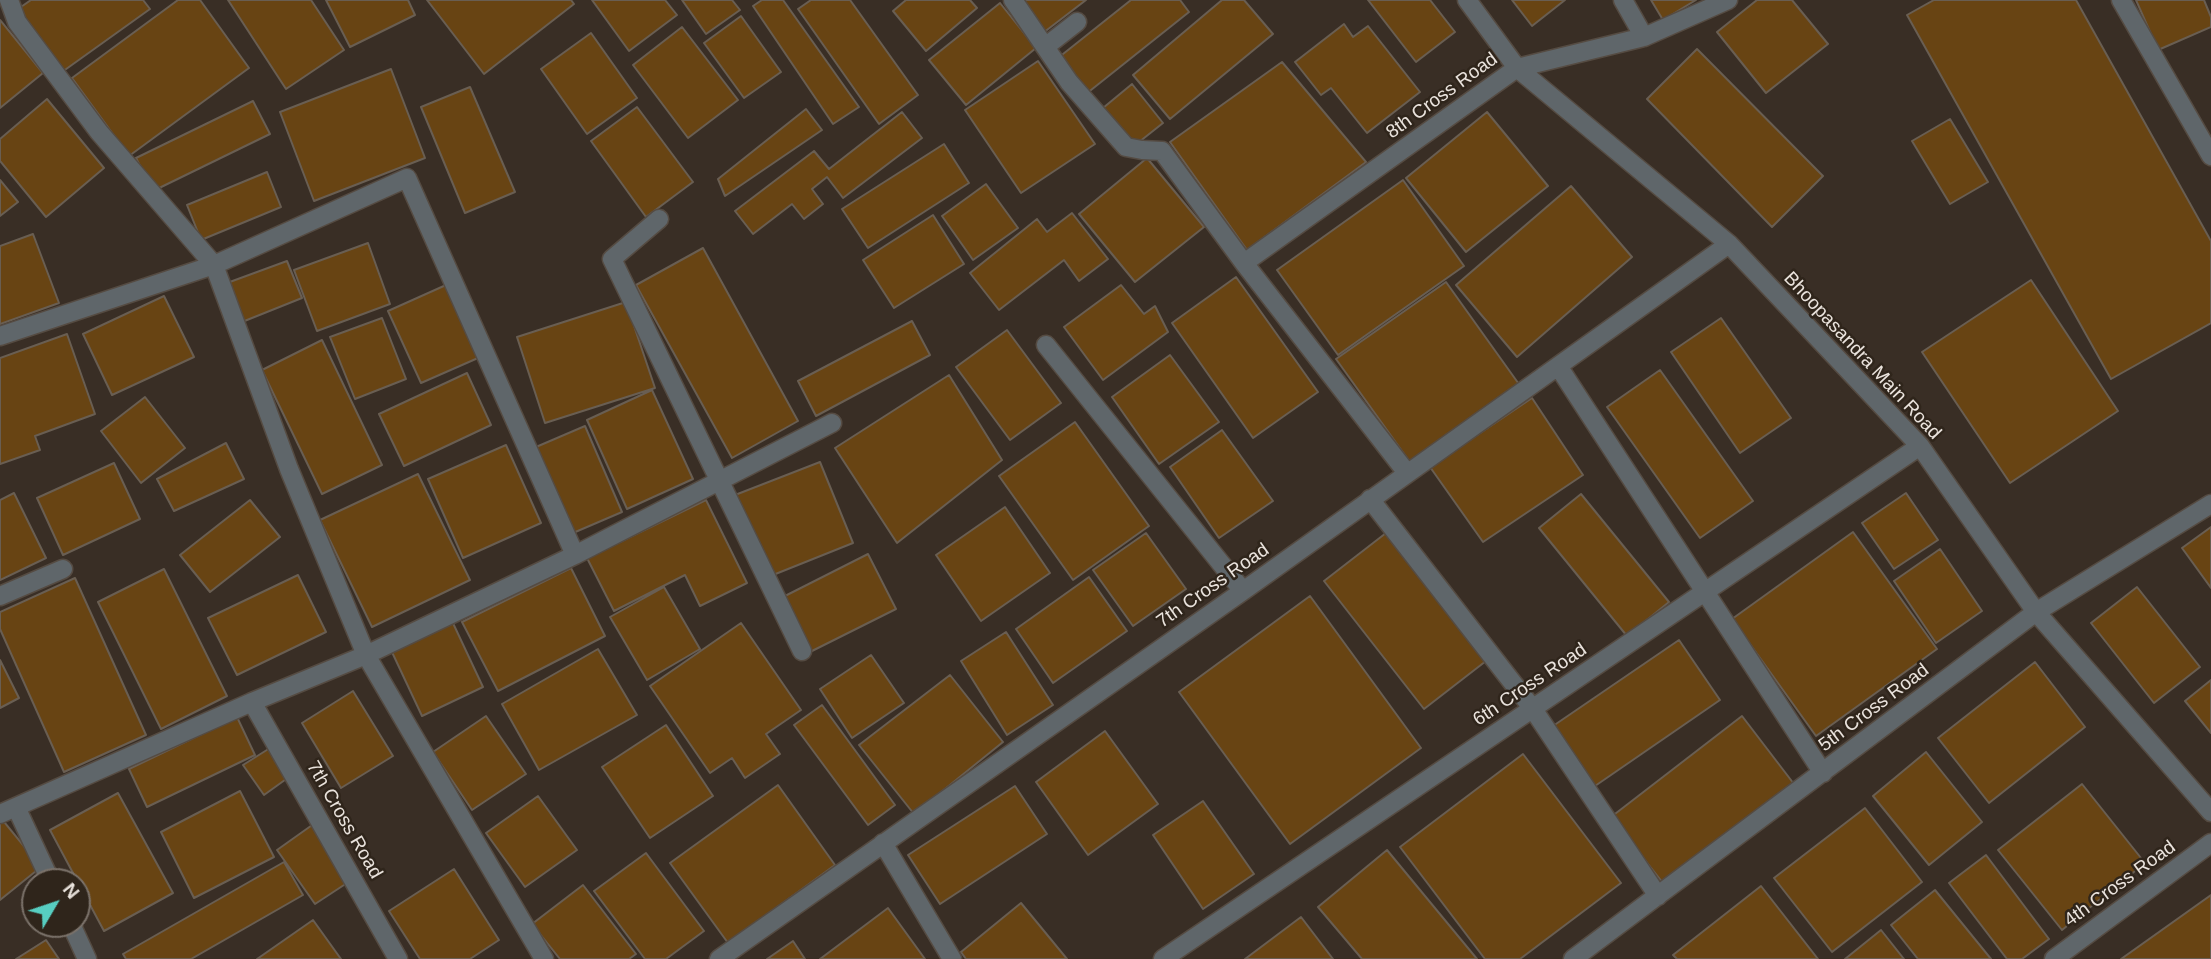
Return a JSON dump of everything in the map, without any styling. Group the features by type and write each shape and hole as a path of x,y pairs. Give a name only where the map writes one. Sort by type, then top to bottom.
{"street":[{"path":"9,0 17,22 99,132 214,265 289,469 366,655 544,959"},
{"path":"1013,0 1069,82 1126,146 1142,150 1162,150 1244,263 1407,472"},
{"name":"Bhoopasandra Main Road","path":"1467,0 1517,68 1729,244 1920,446 2036,612 2211,812"},
{"path":"1623,0 1644,37"},
{"name":"8th Cross Road","path":"1244,263 1517,68 1644,37 1728,0"},
{"path":"2121,0 2211,156"},
{"path":"1045,47 1077,22"},
{"path":"0,336 214,265 407,177 575,555"},
{"path":"659,219 612,259 802,651"},
{"name":"7th Cross Road","path":"719,959 1243,591 1729,244"},
{"path":"1046,345 1243,591"},
{"path":"1558,366 1823,773"},
{"path":"43,868 8,810 252,702 366,655 575,555 832,423"},
{"name":"6th Cross Road","path":"1163,959 1920,446"},
{"path":"1370,499 1533,709 1658,895"},
{"name":"5th Cross Road","path":"1573,959 2036,612 2211,504"},
{"path":"0,596 63,569"},
{"name":"7th Cross Road","path":"252,702 398,959"},
{"path":"883,843 952,959"},
{"name":"4th Cross Road","path":"2054,959 2211,843"},
{"path":"77,938 87,959"}],"building":[{"path":"31,0 143,0 150,9 62,72 18,9"},
{"path":"178,0 200,0 249,68 129,156 72,78"},
{"path":"228,0 311,0 344,50 286,89"},
{"path":"326,0 408,0 415,15 350,47"},
{"path":"427,0 571,0 574,4 484,74"},
{"path":"592,0 665,0 677,15 629,51"},
{"path":"682,0 732,0 740,10 706,34"},
{"path":"762,0 783,0 859,107 833,124 753,6"},
{"path":"811,0 850,0 918,95 879,124 798,9"},
{"path":"906,0 970,0 977,8 926,51 893,11"},
{"path":"1017,0 1086,0 1043,33"},
{"path":"1131,0 1180,0 1189,12 1086,94 1058,58"},
{"path":"1222,0 1244,0 1273,34 1170,119 1133,75"},
{"path":"1368,0 1430,0 1455,32 1416,62"},
{"path":"1512,0 1565,0 1532,26"},
{"path":"1651,0 1696,0 1663,20"},
{"path":"1757,0 1792,0 1828,44 1766,93 1717,32"},
{"path":"1934,0 2076,0 2211,241 2211,323 2111,379 1907,15"},
{"path":"2136,0 2204,0 2211,17 2211,27 2158,50"},
{"path":"1000,3 1036,48 966,105 929,60"},
{"path":"741,16 781,72 744,98 704,43"},
{"path":"0,20 43,73 0,108"},
{"path":"1344,24 1353,37 1368,26 1420,92 1367,133 1331,88 1321,95 1295,62"},
{"path":"682,27 738,100 688,138 633,65"},
{"path":"591,33 637,98 587,134 541,69"},
{"path":"1697,49 1823,176 1772,227 1647,99"},
{"path":"1038,61 1095,144 1021,193 965,110"},
{"path":"1282,62 1366,162 1247,250 1170,142"},
{"path":"391,69 425,158 314,201 280,112"},
{"path":"1132,84 1163,123 1134,146 1103,108"},
{"path":"470,87 515,192 465,213 421,107"},
{"path":"47,99 104,168 46,217 0,161 0,139"},
{"path":"253,101 270,134 153,191 136,158"},
{"path":"637,107 693,182 646,217 591,141"},
{"path":"806,109 822,130 725,196 718,179"},
{"path":"902,112 922,138 843,198 827,177 812,189 823,204 804,219 792,204 753,234 735,211 814,151 829,169"},
{"path":"1487,112 1548,186 1466,252 1406,178"},
{"path":"1950,119 1988,182 1950,204 1912,141"},
{"path":"944,144 969,183 868,248 842,209"},
{"path":"1147,158 1204,227 1135,282 1079,214"},
{"path":"267,172 281,207 201,240 187,205"},
{"path":"0,180 18,202 0,216"},
{"path":"1403,180 1464,266 1338,355 1277,270"},
{"path":"986,184 1018,228 973,260 942,216"},
{"path":"1571,186 1632,257 1517,357 1456,285"},
{"path":"1072,213 1108,259 1079,281 1064,260 999,310 970,273 1037,219 1047,232"},
{"path":"933,215 964,264 894,308 863,260"},
{"path":"33,234 59,303 0,324 0,246"},
{"path":"368,243 390,304 317,331 294,270"},
{"path":"703,248 798,421 732,458 636,285"},
{"path":"287,261 302,298 242,322 227,283"},
{"path":"1236,277 1318,392 1253,438 1172,323"},
{"path":"2031,280 2118,411 2010,483 1922,352"},
{"path":"1446,282 1521,387 1412,465 1336,359"},
{"path":"446,285 478,358 421,383 388,311"},
{"path":"1121,285 1144,314 1155,306 1168,332 1103,380 1064,327"},
{"path":"164,296 194,357 112,395 83,334"},
{"path":"626,302 655,388 545,423 517,337"},
{"path":"382,318 406,379 355,399 330,337"},
{"path":"1721,318 1791,418 1740,453 1671,352"},
{"path":"912,321 930,355 816,416 798,381"},
{"path":"1007,330 1061,403 1010,440 956,367"},
{"path":"67,334 95,414 35,436 40,450 0,464 0,358"},
{"path":"322,340 382,465 322,494 262,370"},
{"path":"1170,355 1219,422 1159,464 1112,397"},
{"path":"1660,370 1753,501 1700,538 1607,407"},
{"path":"467,373 491,425 404,466 379,414"},
{"path":"949,375 1002,460 897,543 835,448"},
{"path":"652,390 693,479 627,509 587,420"},
{"path":"145,397 185,448 141,483 101,431"},
{"path":"1532,398 1583,475 1483,542 1430,467"},
{"path":"1075,422 1149,526 1073,580 999,476"},
{"path":"585,426 622,512 573,533 536,447"},
{"path":"1222,430 1273,501 1219,538 1170,467"},
{"path":"226,443 244,479 174,511 157,479"},
{"path":"506,445 541,523 463,558 428,479"},
{"path":"820,462 853,543 768,577 735,495"},
{"path":"114,463 140,519 63,555 37,498"},
{"path":"418,474 470,580 372,627 320,520"},
{"path":"14,493 46,558 0,580 0,500"},
{"path":"1906,493 1938,540 1894,569 1862,523"},
{"path":"1581,494 1669,602 1627,636 1539,528"},
{"path":"250,500 280,537 210,592 180,555"},
{"path":"706,500 747,583 700,606 685,575 614,611 587,558"},
{"path":"1005,507 1050,573 981,621 936,555"},
{"path":"2211,527 2211,588 2182,548"},
{"path":"1853,532 1937,649 1816,736 1732,619"},
{"path":"1146,533 1186,589 1133,626 1093,570"},
{"path":"1386,533 1486,661 1424,709 1324,581"},
{"path":"1940,549 1982,611 1936,643 1894,581"},
{"path":"868,554 896,609 806,654 779,599"},
{"path":"571,568 605,636 498,691 462,622"},
{"path":"164,569 227,696 161,729 98,602"},
{"path":"298,575 326,632 237,675 208,618"},
{"path":"1089,577 1127,631 1053,683 1016,629"},
{"path":"75,578 146,735 64,772 0,629 0,612"},
{"path":"664,587 700,649 647,680 610,617"},
{"path":"2137,587 2200,667 2154,703 2091,623"},
{"path":"1310,596 1421,748 1290,844 1179,692"},
{"path":"452,621 483,687 422,716 391,650"},
{"path":"741,623 801,710 766,734 780,754 745,778 732,758 710,773 650,686"},
{"path":"1006,632 1053,705 1007,735 961,661"},
{"path":"1679,640 1720,700 1595,786 1553,726"},
{"path":"598,649 637,715 539,770 502,704"},
{"path":"871,655 904,703 852,738 820,689"},
{"path":"0,660 19,698 0,708"},
{"path":"2035,662 2085,727 1989,803 1938,738"},
{"path":"950,675 1003,742 914,814 859,745"},
{"path":"2211,680 2211,733 2185,701"},
{"path":"353,691 393,756 341,788 302,723"},
{"path":"822,705 895,805 868,825 794,725"},
{"path":"486,716 526,774 472,810 433,752"},
{"path":"1742,716 1794,784 1663,883 1611,817"},
{"path":"237,717 255,755 147,807 129,769"},
{"path":"666,725 713,796 650,838 602,767"},
{"path":"1105,731 1158,804 1088,855 1036,782"},
{"path":"270,748 289,777 264,795 243,765"},
{"path":"1926,752 1982,822 1929,865 1873,796"},
{"path":"1523,754 1621,883 1520,959 1485,959 1400,847"},
{"path":"2082,784 2145,863 2062,930 1998,850"},
{"path":"778,785 835,865 728,943 670,863"},
{"path":"1015,786 1047,834 940,904 908,855"},
{"path":"240,791 274,857 194,898 161,832"},
{"path":"118,793 173,893 104,931 91,907 91,868 70,868 50,830"},
{"path":"538,796 577,850 525,887 486,833"},
{"path":"1203,801 1254,874 1203,909 1153,835"},
{"path":"1865,808 1922,882 1832,952 1774,878"},
{"path":"0,817 41,867 21,868 21,883 0,900"},
{"path":"315,823 347,883 315,904 277,850"},
{"path":"1387,850 1477,959 1362,959 1318,907"},
{"path":"646,853 704,931 666,959 645,959 594,891"},
{"path":"1986,855 2049,939 2022,959 2007,959 1949,883"},
{"path":"284,862 303,895 191,959 126,959 123,954"},
{"path":"454,869 499,940 470,959 420,959 389,911"},
{"path":"583,885 636,954 629,959 560,959 532,924"},
{"path":"1761,886 1818,959 1677,959 1673,955"},
{"path":"1935,890 1991,959 1918,959 1891,925"},
{"path":"2211,895 2211,959 2121,959"},
{"path":"1021,903 1067,959 966,959 961,952"},
{"path":"888,908 925,959 820,959"},
{"path":"1301,917 1333,959 1245,959"},
{"path":"313,920 341,959 257,959"},
{"path":"1881,930 1904,959 1845,959"},
{"path":"46,940 59,959 16,959"},
{"path":"793,941 805,959 767,959"}]}
